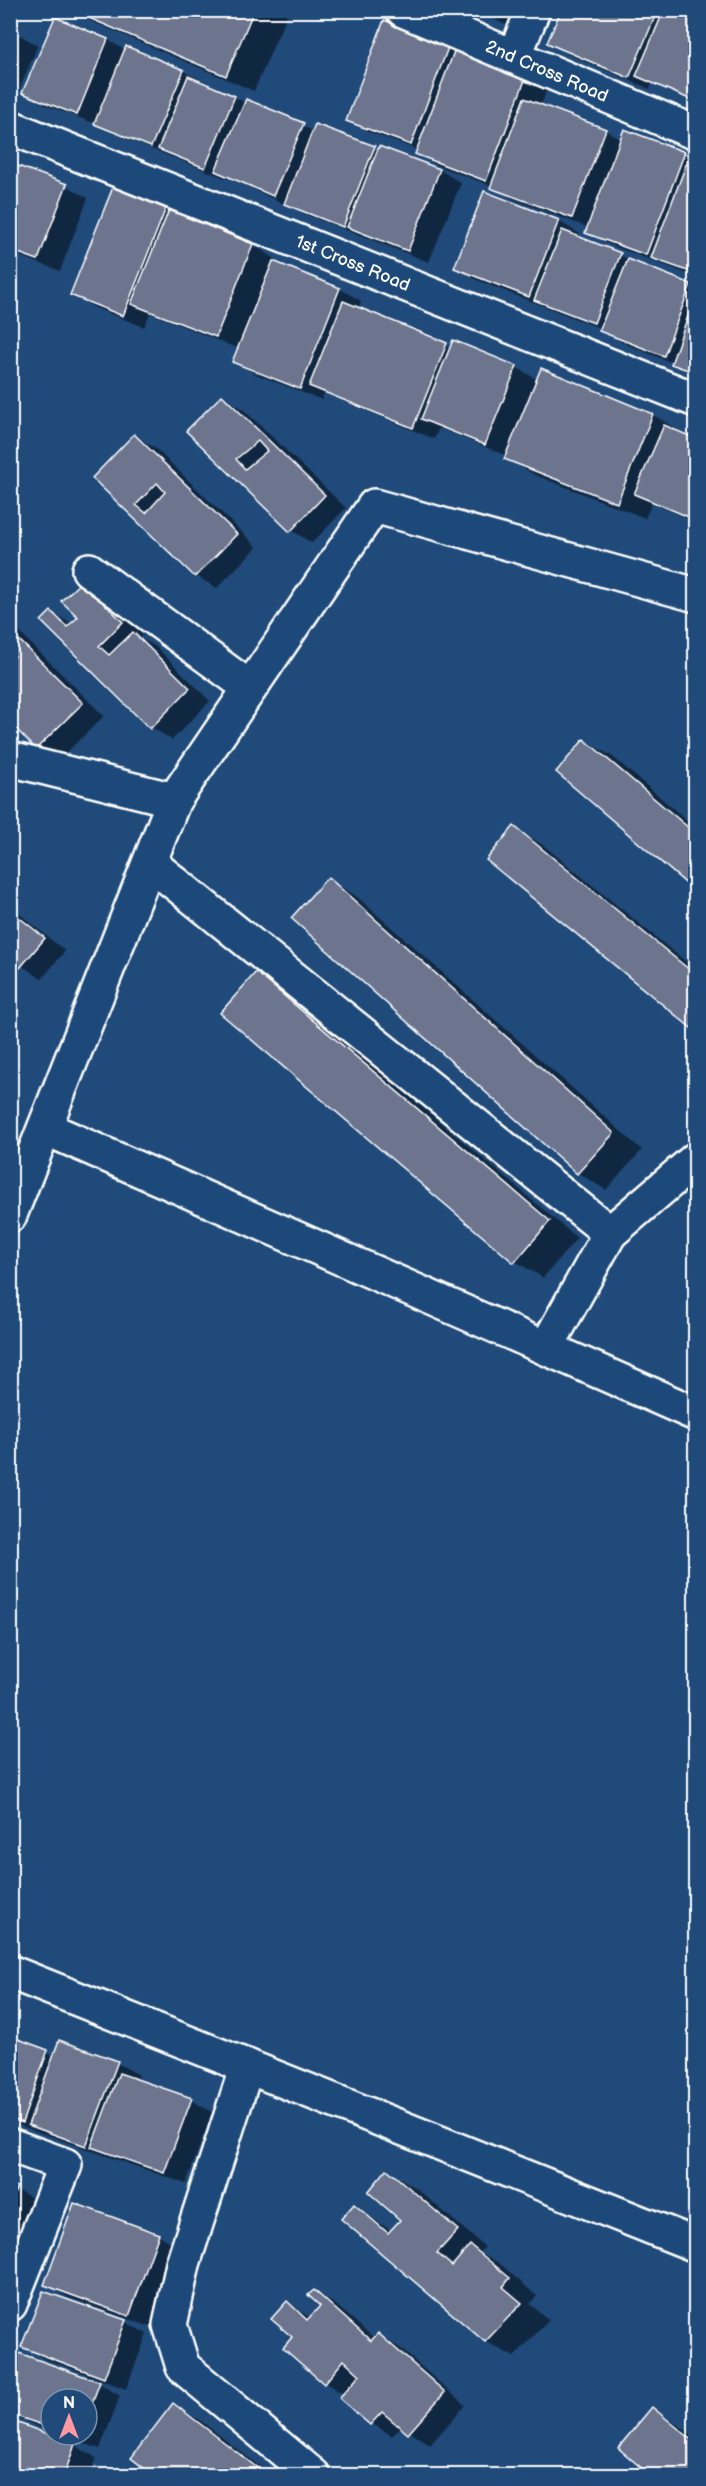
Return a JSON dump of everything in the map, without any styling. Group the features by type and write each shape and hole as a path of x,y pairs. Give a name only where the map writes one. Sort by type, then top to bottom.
{"street":[{"name":"2nd Cross Road","path":"402,10 691,131"},
{"path":"514,57 533,10"},
{"name":"1st Cross Road","path":"10,127 696,399"},
{"path":"10,1215 174,800 374,506 696,595"},
{"path":"89,570 250,688"},
{"path":"10,759 174,800"},
{"path":"150,863 610,1233"},
{"path":"45,1128 696,1414"},
{"path":"546,1348 610,1233 696,1158"},
{"path":"10,1971 696,2245"},
{"path":"247,2066 183,2264 170,2325 183,2367 314,2475"},
{"path":"10,2145 65,2165 10,2304"}],"building":[{"path":"70,10 254,10 226,76"},
{"path":"479,10 500,10 496,18"},
{"path":"561,10 655,10 657,12 629,78 547,43"},
{"path":"664,10 696,10 694,101 636,76"},
{"path":"55,17 108,39 77,115 22,93"},
{"path":"384,20 449,45 411,145 346,121"},
{"path":"10,28 17,31 10,48"},
{"path":"126,46 184,70 151,147 94,124"},
{"path":"455,49 527,75 486,181 415,154"},
{"path":"188,76 235,96 205,168 158,149"},
{"path":"524,98 606,129 572,218 490,188"},
{"path":"246,99 304,123 273,196 215,171"},
{"path":"315,124 375,146 343,227 284,204"},
{"path":"624,129 685,152 646,255 585,233"},
{"path":"379,146 440,169 408,251 347,227"},
{"path":"690,154 696,156 696,274 651,258"},
{"path":"10,163 67,184 38,260 10,250"},
{"path":"113,187 166,208 123,316 70,295"},
{"path":"484,191 559,220 529,297 454,268"},
{"path":"169,210 253,244 216,337 131,304"},
{"path":"562,230 621,253 594,323 534,300"},
{"path":"628,259 691,284 664,356 599,331"},
{"path":"273,261 340,288 300,389 232,362"},
{"path":"343,301 447,343 413,428 309,386"},
{"path":"692,305 696,306 696,373 671,364"},
{"path":"453,340 517,366 485,445 421,419"},
{"path":"541,368 653,414 617,503 504,459"},
{"path":"222,395 325,495 290,532 186,431","holes":["258,441 267,451 245,469 236,459"]},
{"path":"664,425 696,439 696,520 634,494"},
{"path":"134,434 237,534 195,577 92,478","holes":["157,483 165,492 146,513 136,505"]},
{"path":"82,581 123,622 99,646 109,655 133,632 190,688 150,729 41,621 51,611 67,627 78,617 61,601"},
{"path":"10,631 83,703 36,749 10,723 10,661 15,656 10,652"},
{"path":"584,739 696,834 696,892 556,772"},
{"path":"514,826 696,975 696,1032 486,860"},
{"path":"328,877 614,1133 577,1174 291,918"},
{"path":"10,910 45,938 20,968 10,960"},
{"path":"256,972 550,1221 514,1263 220,1013"},
{"path":"10,2036 48,2050 22,2123 10,2118"},
{"path":"59,2040 118,2061 86,2146 28,2125"},
{"path":"119,2073 192,2098 164,2173 91,2147"},
{"path":"387,2169 458,2230 437,2253 452,2266 470,2245 510,2278 503,2287 522,2303 485,2342 341,2219 354,2204 388,2233 400,2220 368,2192"},
{"path":"10,2185 17,2187 10,2206"},
{"path":"74,2203 159,2234 129,2316 44,2285"},
{"path":"314,2290 371,2341 378,2333 445,2392 408,2434 382,2412 370,2425 339,2398 360,2375 344,2360 324,2384 283,2348 292,2337 271,2319 287,2301 307,2320 320,2306 308,2295"},
{"path":"43,2291 126,2320 104,2378 21,2347"},
{"path":"19,2353 100,2382 98,2387 39,2387 39,2424 10,2414 10,2376"},
{"path":"173,2403 268,2476 154,2476 131,2458"},
{"path":"652,2407 696,2443 696,2476 651,2476 618,2448"},
{"path":"10,2420 39,2431 39,2447 74,2447 64,2476 10,2476"}]}
